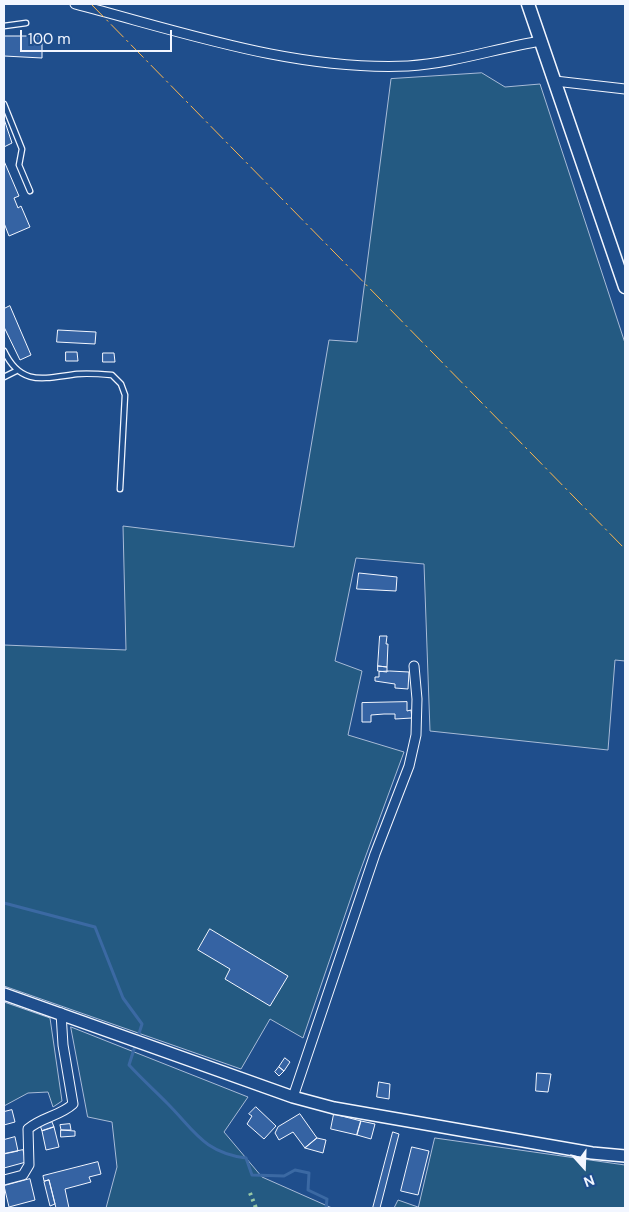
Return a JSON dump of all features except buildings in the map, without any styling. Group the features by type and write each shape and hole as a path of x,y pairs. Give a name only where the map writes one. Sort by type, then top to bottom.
{"main road":[{"path":"528,4 625,287"}],"street":[{"path":"75,4 269,54 344,65 408,66 436,63 456,60 502,47 541,41"},
{"path":"555,81 625,89"},
{"path":"293,1097 375,854 409,766 416,735 414,666"},
{"path":"4,994 293,1097 380,1117 592,1153 625,1156"},
{"path":"4,1180 24,1175 29,1165 28,1129 37,1121 63,1113 74,1104 63,1045 61,1014"}],"lane":[{"path":"4,26 26,23"},
{"path":"4,104 22,149 19,165 30,191"},
{"path":"4,351 16,371 34,378 79,374 112,375 121,384 125,395 120,489"},
{"path":"4,376 16,371"}],"shaded area":[{"path":"482,73 505,87 540,84 625,343 625,661 615,660 608,750 430,731 424,564 356,558 335,661 362,671 348,735 404,752 358,877 303,1038 270,1019 241,1069 4,986 4,645 126,650 123,526 294,547 329,340 357,342 391,79"},
{"path":"4,1002 50,1018 62,1101 53,1107 48,1092 28,1093 4,1106"},
{"path":"71,1027 248,1097 224,1132 262,1177 332,1208 106,1208 117,1167 112,1122 88,1117"},
{"path":"435,1138 625,1165 625,1208 394,1208 398,1200 418,1207"}],"waterway":[{"path":"4,903 95,927 123,998 142,1024 129,1065 201,1139 219,1151 246,1158 252,1175 284,1176 295,1170 309,1173 308,1190 327,1199 326,1208"}],"hedge":[{"path":"250,1193 256,1208"}],"power":[{"path":"91,4 625,549"}]}
